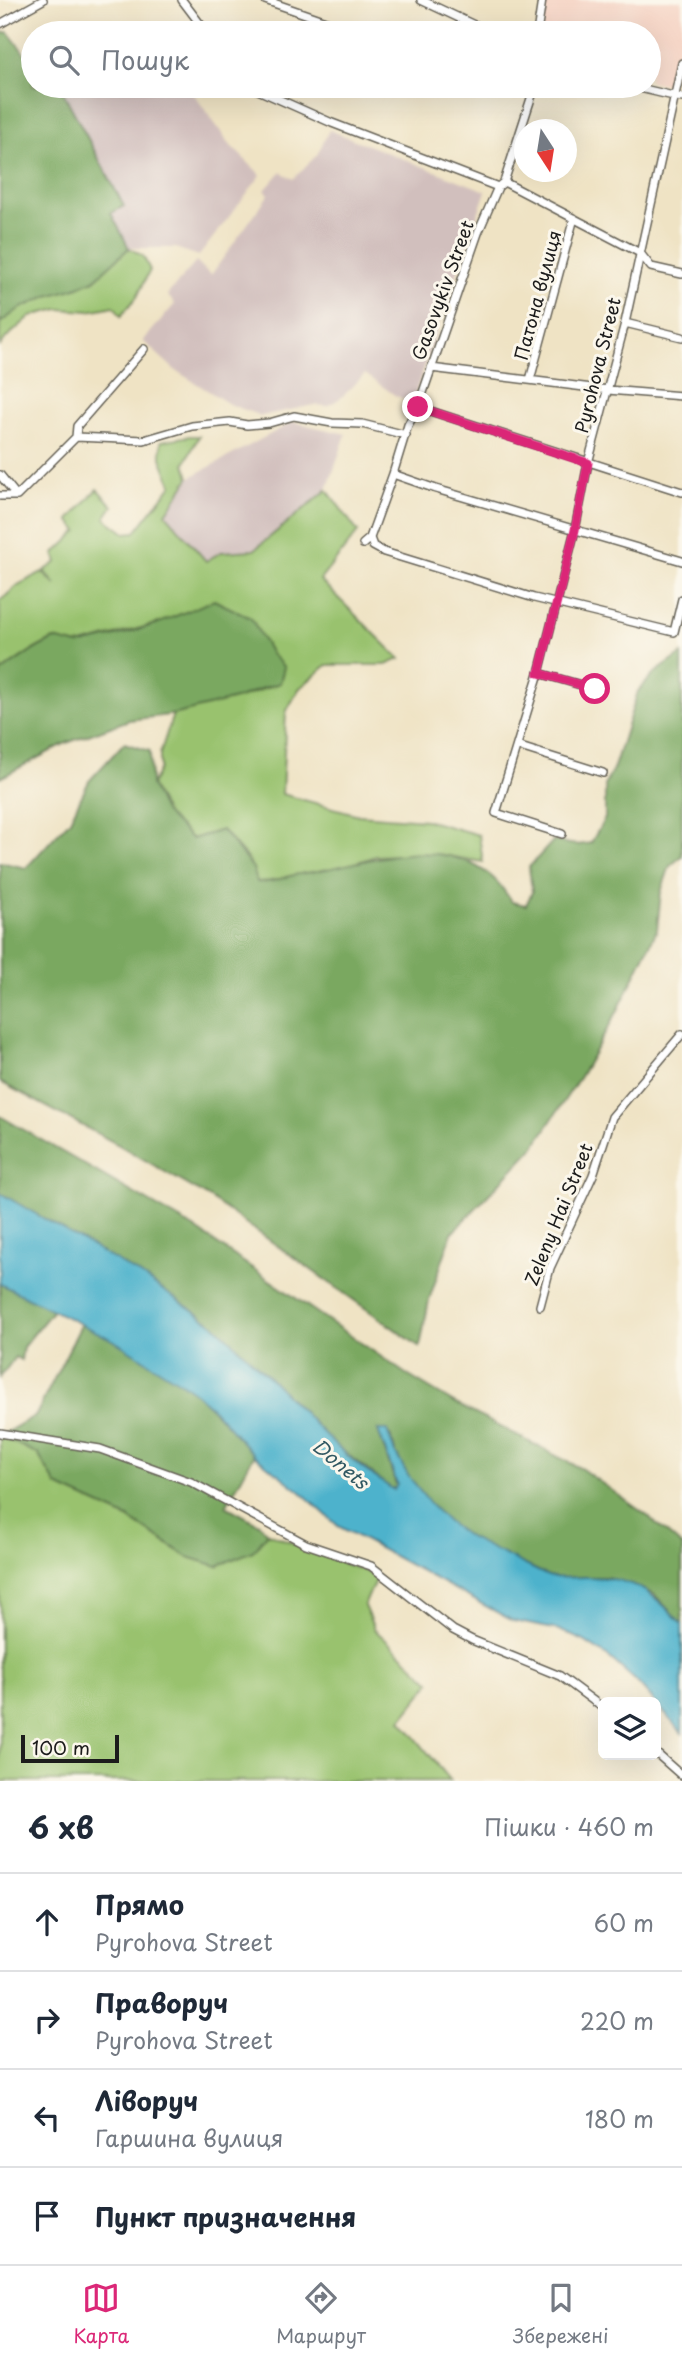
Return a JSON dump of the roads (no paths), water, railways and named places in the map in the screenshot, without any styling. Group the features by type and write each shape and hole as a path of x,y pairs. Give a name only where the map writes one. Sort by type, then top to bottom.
{"street":[{"path":"0,24 43,0"},
{"path":"182,0 198,21"},
{"path":"265,0 325,21"},
{"path":"421,0 466,21"},
{"path":"539,21 542,0"},
{"name":"Pyrohova Street","path":"562,834 496,813 539,673 575,530 588,463 625,323 678,97 682,63"},
{"path":"276,98 332,123 501,184 640,253 651,267 682,274"},
{"name":"Gasovykiv Street","path":"363,544 370,538 478,233 501,184 532,98"},
{"name":"Патона вулиця","path":"530,380 573,218"},
{"path":"625,323 682,337"},
{"path":"0,496 17,496 76,437 77,426 144,349"},
{"path":"431,368 608,390 682,396"},
{"path":"418,407 682,492"},
{"path":"76,437 144,440 192,426 230,422 247,425 269,423 294,416 332,423 362,424 406,435"},
{"path":"394,474 682,561"},
{"path":"0,475 17,496"},
{"path":"370,538 373,546 384,552 556,603 674,632 682,600"},
{"path":"539,673 595,689"},
{"path":"517,746 603,773"},
{"name":"Zeleny Hai Street","path":"540,1306 550,1268 593,1175 612,1117 682,1034"},
{"path":"0,1433 100,1449 191,1482 306,1544 371,1566 453,1630 560,1676 598,1704"},
{"path":"661,1757 682,1776"}],"water":[{"name":"Donets","path":"0,1193 139,1274 216,1326 333,1443 362,1468 394,1490 397,1484 378,1430 387,1430 394,1450 409,1477 448,1522 470,1538 548,1576 617,1580 651,1595 682,1624 682,1733 661,1709 661,1697 650,1697 610,1658 584,1641 559,1630 513,1621 338,1526 254,1455 214,1410 189,1388 113,1340 0,1284"}]}
